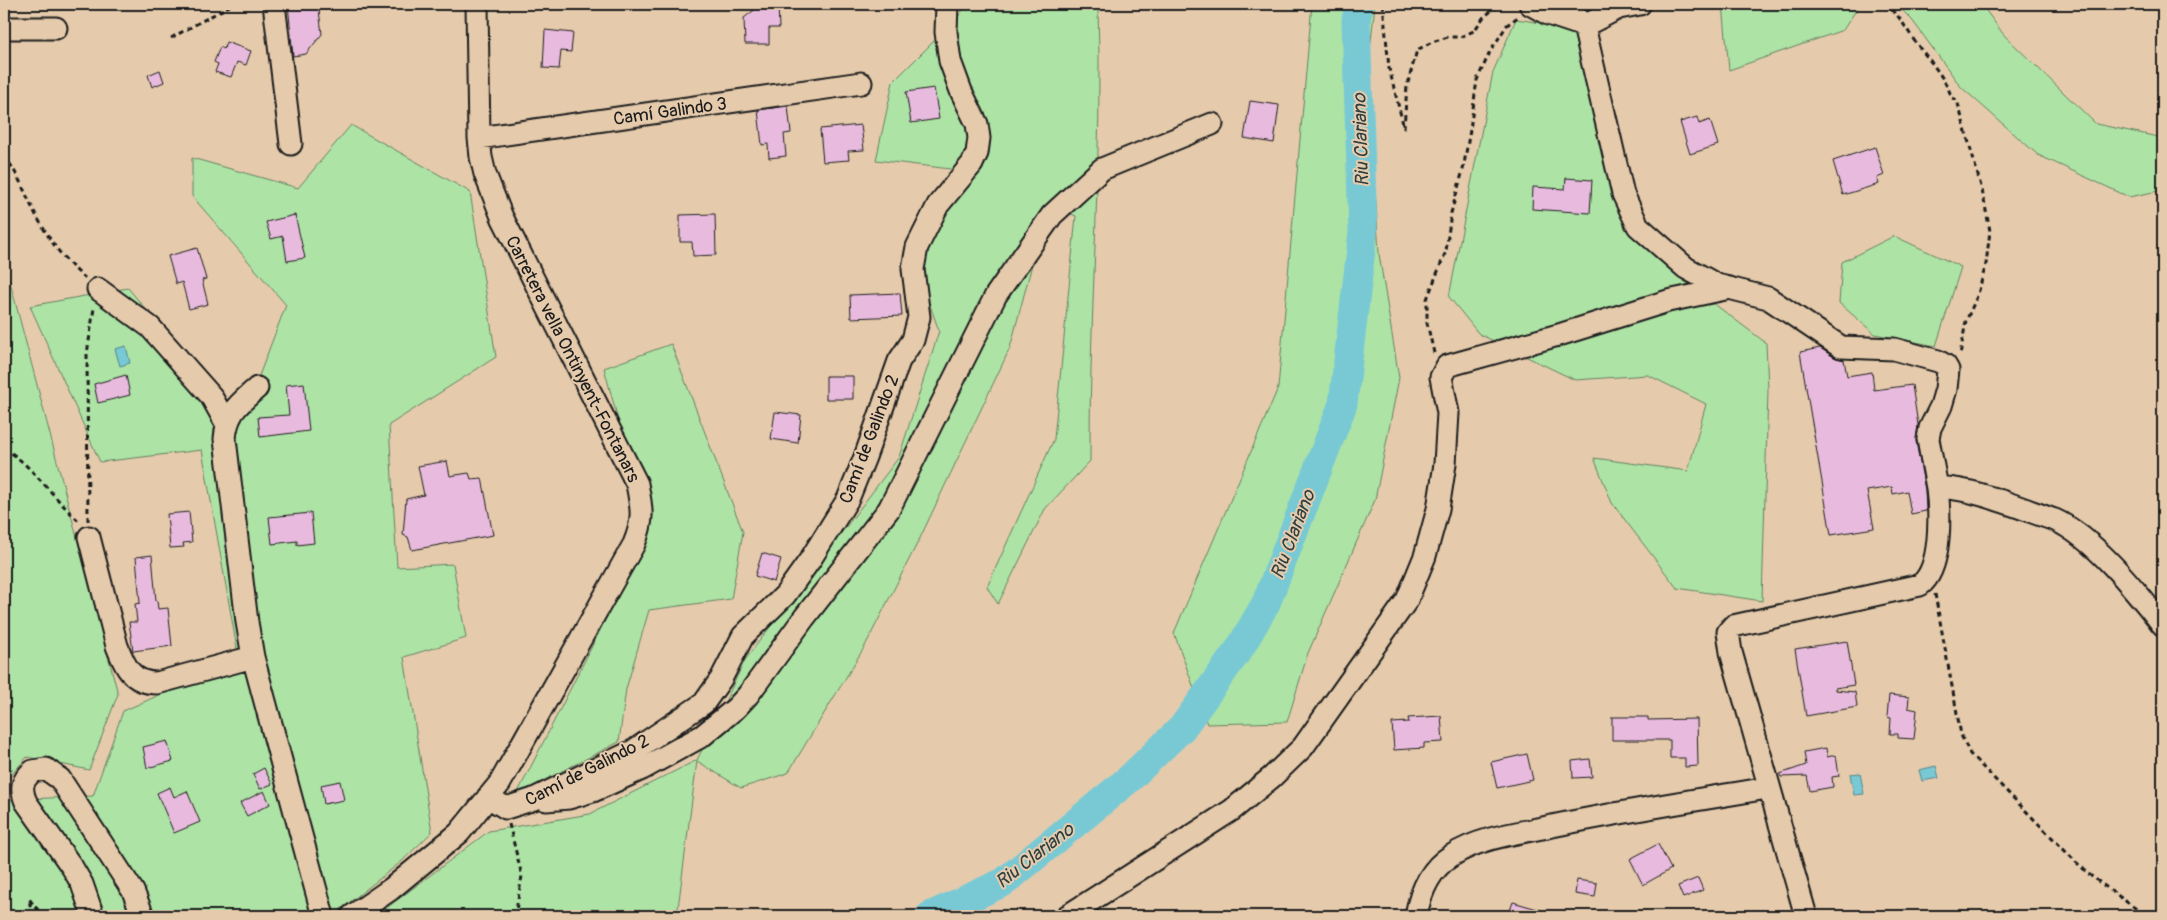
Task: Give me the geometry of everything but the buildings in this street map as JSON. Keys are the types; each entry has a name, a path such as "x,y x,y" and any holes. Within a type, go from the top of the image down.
{"street":[{"path":"274,4 290,144"},
{"name":"Carretera vella Ontinyent-Fontanars","path":"352,916 391,889 497,802 500,783 634,544 641,526 641,504 637,484 502,217 485,174 479,138 477,4"},
{"name":"Camí de Galindo 2","path":"497,802 534,799 633,751 704,703 728,668 744,636 785,595 810,560 848,499 866,457 900,361 913,340 918,317 913,268 916,247 938,205 972,164 977,153 979,138 977,124 961,91 950,61 946,32 947,4"},
{"path":"1560,4 1575,15 1584,26 1623,194 1638,226 1686,268 1718,285 1768,298 1841,347 1894,349 1938,361 1948,370 1941,406 1930,428 1928,439 1938,488 1939,514 1932,570 1926,580 1912,588 1738,624 1728,632 1731,652 1768,788 1806,916"},
{"path":"1531,5 1548,14 1584,26 1619,8 1640,4"},
{"path":"4,28 56,28"},
{"name":"Camí Galindo 3","path":"479,138 861,84"},
{"path":"534,799 552,801 569,798 592,791 622,778 702,736 736,708 748,695 804,618 889,509 996,295 1052,215 1102,169 1212,124"},
{"path":"1067,916 1232,810 1272,777 1303,747 1407,600 1425,556 1438,509 1448,413 1441,376 1447,366 1562,334 1668,301 1730,288"},
{"path":"98,289 150,327 211,396 226,423"},
{"path":"257,388 237,406 226,423 225,439 247,622 253,656 323,916"},
{"path":"1938,488 1947,487 1966,491 2067,525 2089,542 2163,625"},
{"path":"88,533 117,646 124,663 138,679 145,683 157,683 253,656"},
{"path":"92,916 82,884 26,802 22,793 22,784 33,771 46,768 60,779 133,891 143,916"},
{"path":"1416,916 1424,888 1436,870 1449,856 1479,843 1502,836 1608,814 1768,788"}],"path":[{"path":"171,38 233,4"},
{"path":"1383,4 1389,68 1404,128 1407,86 1417,50 1432,42 1448,37 1460,37 1474,31 1483,18 1499,4"},
{"path":"1884,4 1893,9 1903,22 1946,83 1952,98 1956,100 1987,212 1990,232 1986,264 1978,294 1966,321 1958,367 1948,370"},
{"path":"1444,370 1435,359 1427,323 1427,299 1446,251 1451,213 1463,170 1477,80 1490,52 1507,25 1531,5"},
{"path":"4,156 12,166 38,218 65,262 98,289 87,354 88,533"},
{"path":"4,448 27,468 88,533"},
{"path":"1926,580 1934,592 1961,735 1970,754 2081,867 2146,916"},
{"path":"497,802 522,876 515,916"},
{"path":"32,916 29,899 43,916"}],"green space":[{"path":"967,4 1098,4 1099,118 1090,461 1045,509 998,604 987,587 1054,439 1076,216 1048,204 1010,348 921,536 865,646 788,773 741,788 697,761 677,916 376,916 489,831 590,814 697,760 745,660 899,457 939,331 916,265 967,171 876,160 893,82 957,18"},
{"path":"1312,4 1375,4 1368,69 1379,254 1399,378 1375,500 1308,653 1287,722 1207,724 1174,633 1278,388"},
{"path":"1723,4 1860,4 1843,30 1729,70"},
{"path":"1896,4 1981,4 2004,35 2096,124 2163,138 2163,190 2129,197 2038,155 1961,87 1912,20"},
{"path":"1516,19 1574,28 1625,229 1672,272 1766,343 1768,390 1762,601 1677,588 1612,503 1594,458 1688,471 1706,404 1648,375 1575,380 1479,334 1449,297 1493,72"},
{"path":"351,125 470,192 496,357 389,425 397,567 453,564 466,638 404,657 432,832 401,862 332,916 4,916 4,800 93,796 123,711 239,660 202,450 100,462 30,306 128,288 241,423 286,305 192,196 192,158 298,188"},
{"path":"1894,236 1961,267 1936,346 1875,334 1839,303 1842,262"},
{"path":"4,259 118,694 89,770 27,757 4,783"},
{"path":"671,344 743,532 731,599 649,610 626,689 619,742 517,794 649,534 604,368"}],"water":[{"path":"126,346 130,363 120,366 115,349"},
{"path":"1936,766 1939,778 1922,781 1919,770"},
{"path":"1860,773 1864,794 1854,795 1850,774"}],"waterway":[{"name":"Riu Clariano","path":"930,916 1004,882 1129,779 1182,728 1240,648 1266,603 1343,404 1363,232 1356,20 1359,4"}]}
